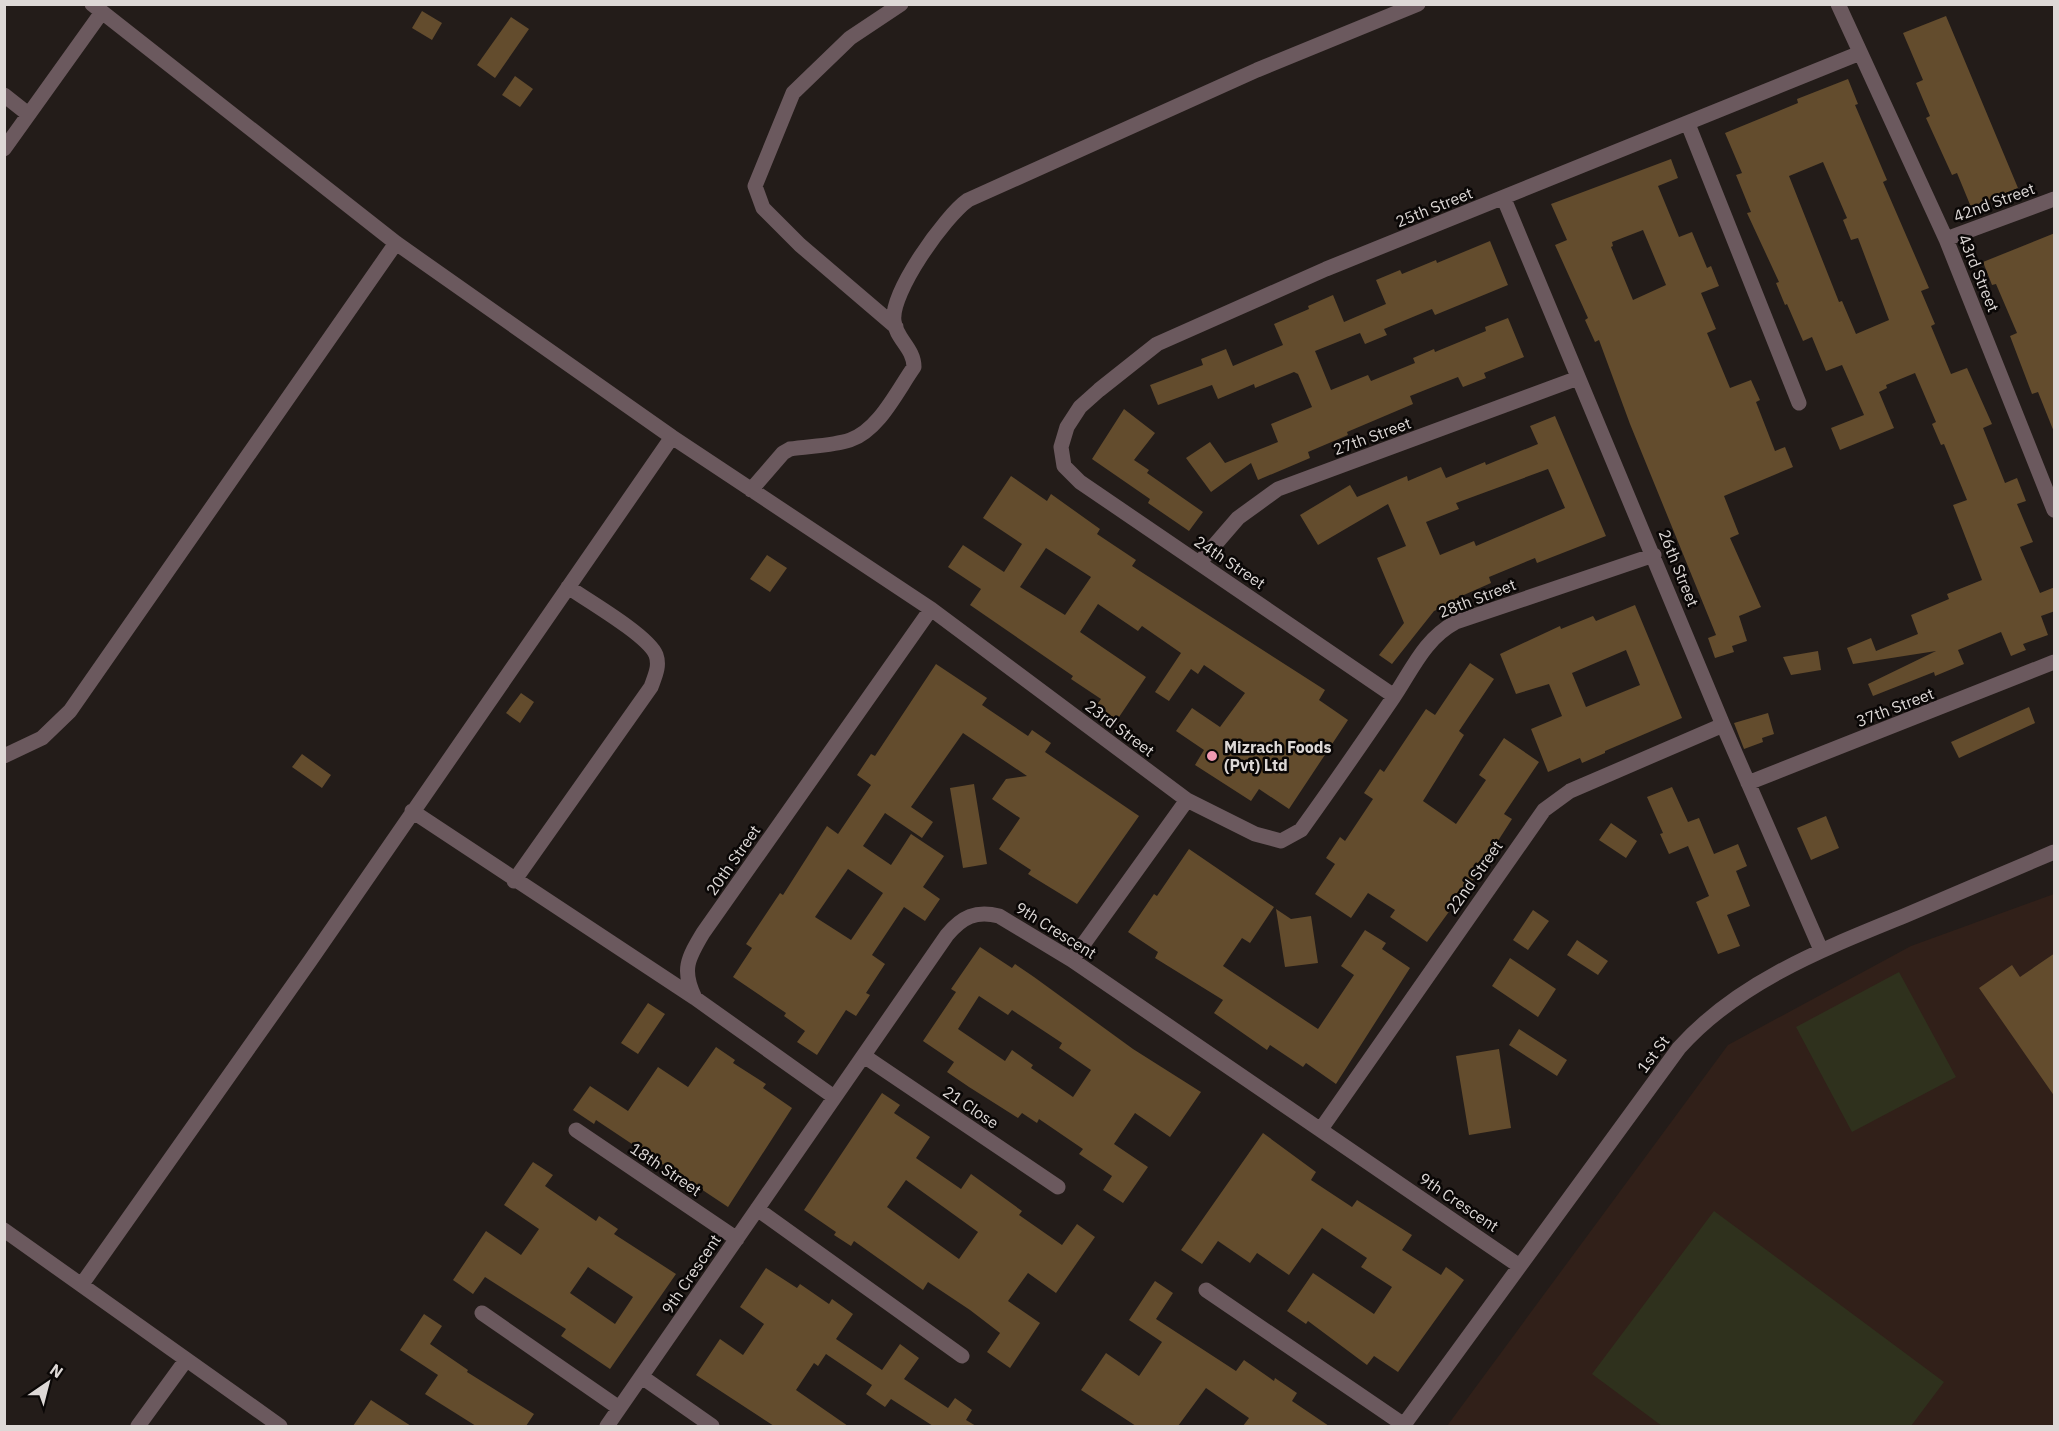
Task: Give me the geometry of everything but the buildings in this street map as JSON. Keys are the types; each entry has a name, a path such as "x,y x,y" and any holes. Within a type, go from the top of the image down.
{"street":[{"path":"751,490 783,453 790,449 848,440 867,429 914,367 911,351 896,327 800,245 763,208 755,186 794,93 850,38 901,4"},
{"path":"896,327 894,304 925,250 956,209 968,200 1257,70 1418,4"},
{"name":"43rd Street","path":"1838,4 1946,239 2055,510"},
{"path":"4,148 97,8"},
{"name":"23rd Street","path":"97,8 396,243 672,437 931,609 1187,800 1255,834 1281,841 1301,830"},
{"name":"25th Street","path":"1061,447 1067,427 1080,407 1139,356 1157,344 1326,269 1504,199 1860,53"},
{"path":"4,95 28,114"},
{"path":"1688,124 1799,403"},
{"name":"26th Street","path":"1504,199 1723,725 1821,950"},
{"name":"42nd Street","path":"1946,239 2055,199"},
{"path":"4,756 42,738 70,711 396,243"},
{"name":"27th Street","path":"1200,562 1238,518 1278,489 1578,378"},
{"path":"82,1284 310,961 672,437"},
{"name":"24th Street","path":"1061,447 1064,466 1080,482 1394,696"},
{"name":"28th Street","path":"1301,830 1394,696 1427,644 1441,630 1456,622 1654,555"},
{"path":"514,881 651,687 657,669 657,658 646,642 568,587"},
{"name":"20th Street","path":"694,998 687,982 687,966 694,948 931,609"},
{"name":"37th Street","path":"1748,783 2055,662"},
{"name":"22nd Street","path":"1321,1129 1544,810 1570,791 1723,725"},
{"path":"1072,960 1187,800"},
{"path":"412,811 514,881 694,998 834,1097"},
{"name":"1st St","path":"1403,1426 1518,1265 1679,1048 1720,1007 1821,950 2055,852"},
{"name":"9th Crescent","path":"607,1426 947,935 957,923 970,915 986,913 999,916 1072,960 1518,1265"},
{"name":"21 Close","path":"864,1056 1058,1187"},
{"name":"18th Street","path":"576,1130 736,1239"},
{"path":"757,1209 962,1356"},
{"path":"4,1230 280,1426"},
{"path":"1206,1290 1403,1426"},
{"path":"482,1313 620,1408"},
{"path":"138,1426 186,1360"},
{"path":"642,1377 712,1426"}],"shaded area":[{"path":"2054,894 2054,1426 1447,1426 1728,1045 1911,946"}],"green space":[{"path":"1899,972 1956,1077 1852,1132 1796,1027"},
{"path":"1714,1211 1944,1382 1911,1426 1662,1426 1592,1374"}],"place":[{"name":"Mizrach Foods (Pvt) Ltd","path":"1212,756"}]}
